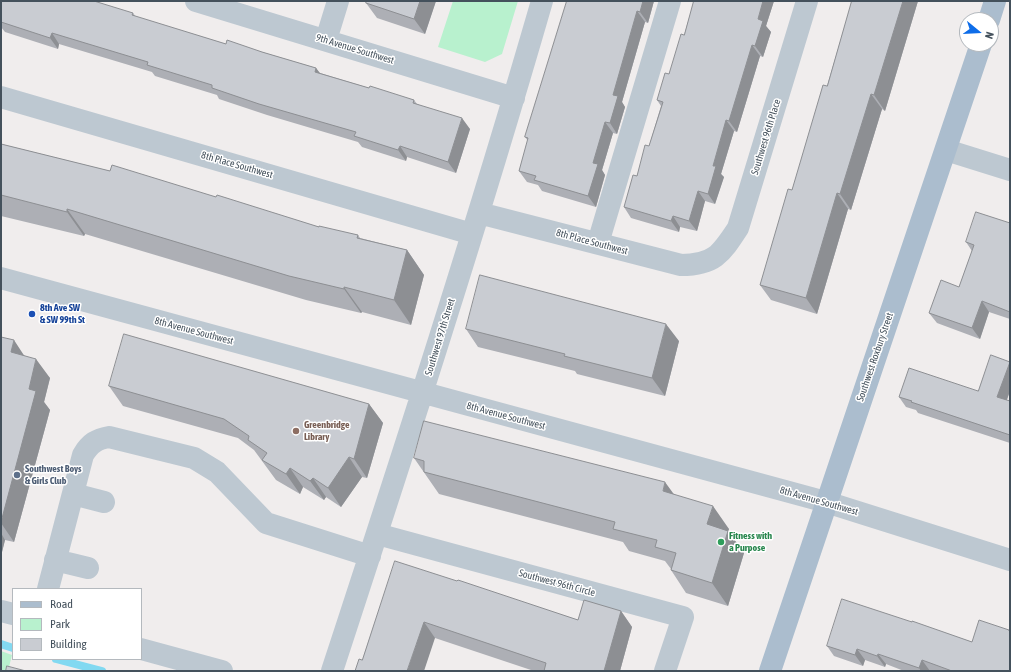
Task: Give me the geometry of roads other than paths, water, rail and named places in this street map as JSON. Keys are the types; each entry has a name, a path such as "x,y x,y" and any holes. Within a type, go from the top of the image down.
{"main road":[{"path":"992,12 995,1"},
{"name":"Southwest Roxbury Street","path":"770,671 978,52"}],"street":[{"name":"9th Avenue Southwest","path":"196,1 514,98"},
{"path":"326,40 338,1"},
{"name":"Southwest 97th Street","path":"332,671 479,213 542,1"},
{"path":"598,243 670,1"},
{"name":"Southwest 96th Place","path":"706,262 723,250 738,228 807,1"},
{"name":"8th Place Southwest","path":"1,96 472,234"},
{"path":"946,150 1010,170"},
{"name":"8th Place Southwest","path":"479,213 681,265 696,265 706,262"},
{"name":"8th Avenue Southwest","path":"1,278 422,394 826,502 1010,560"},
{"path":"48,588 83,455 93,442 101,438 109,437 194,458 217,472 266,523 370,556"},
{"path":"73,494 104,502"},
{"name":"Southwest 96th Circle","path":"377,534 683,617 665,671"},
{"path":"56,560 88,568"},
{"path":"1,611 12,614"},
{"path":"142,649 222,671"}],"waterway":[{"path":"1,644 12,648"},
{"path":"60,660 102,671"}],"place":[{"name":"8th Ave SW & SW 99th St","path":"32,314"},
{"name":"Greenbridge Library","path":"296,431"},
{"name":"Southwest Boys & Girls Club","path":"17,475"},
{"name":"Fitness with a Purpose","path":"721,542"}]}
